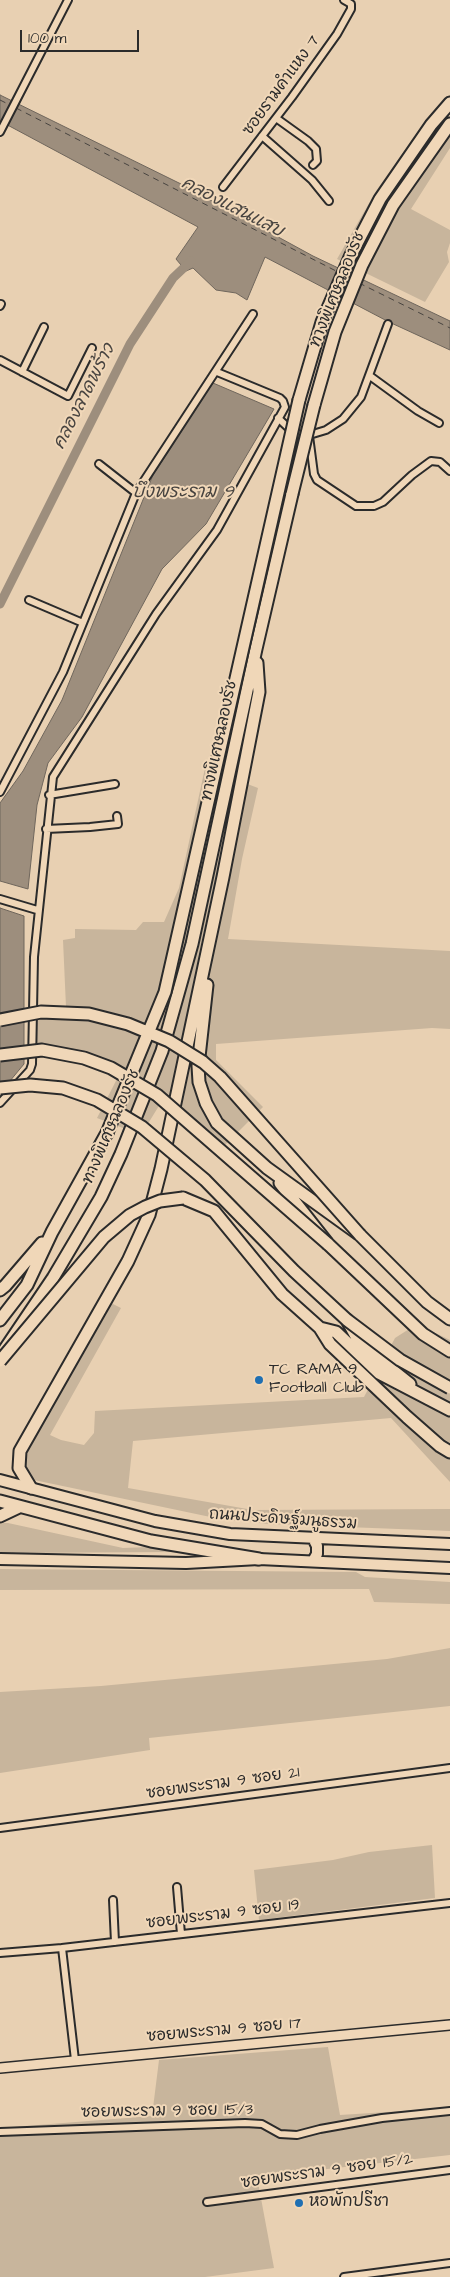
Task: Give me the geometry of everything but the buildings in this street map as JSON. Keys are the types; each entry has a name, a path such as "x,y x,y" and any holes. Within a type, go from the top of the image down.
{"highway":[{"name":"ทางพิเศษฉลองรัช","path":"0,1320 27,1285 52,1232 107,1133 165,992 298,400 322,322 351,255 380,199 431,125 450,103"},
{"name":"ทางพิเศษฉลองรัช","path":"0,1357 53,1278 100,1197 121,1154 162,1050 192,944 256,648 303,450 335,332 362,265 393,204 450,124"},
{"path":"31,1488 19,1468 20,1451 128,1261 149,1215 161,1169 212,934 259,692 256,648"},
{"path":"212,934 202,1030 198,1049 199,1082 206,1103 217,1123 267,1168 360,1234"},
{"path":"0,1020 41,1012 88,1014 128,1024 169,1041 203,1062 220,1077 360,1234 427,1302 450,1319"},
{"path":"0,1055 42,1050 84,1058 111,1068 156,1096 328,1244 423,1334 450,1351"},
{"path":"0,1088 30,1085 63,1088 97,1100 142,1127 205,1180 294,1271 347,1320 400,1360 450,1388"},
{"path":"267,1168 328,1244"},
{"path":"0,1362 104,1237 130,1215 144,1207 160,1201 183,1198 214,1211 282,1294 320,1328 330,1344 407,1417 440,1446 450,1452"},
{"path":"0,1290 52,1232"},
{"path":"347,1320 361,1345 435,1403"},
{"path":"320,1328 336,1332 379,1373 450,1410"},
{"path":"0,1502 151,1541 260,1559"},
{"path":"0,1516 19,1507"}],"main road":[{"name":"ถนนประดิษฐ์มนูธรรม","path":"0,1480 155,1521 230,1534 450,1544"},
{"path":"313,1538 317,1546 317,1554 313,1561"},
{"path":"0,1559 186,1563 260,1559 450,1568"}],"street":[{"path":"0,132 23,84 68,0"},
{"name":"ซอยรามคำแหง 7","path":"223,187 337,34 351,7 344,0"},
{"path":"276,118 316,149 317,160 313,165"},
{"path":"262,136 312,180 328,201"},
{"path":"0,792 44,710 83,623 136,493 217,372 253,314"},
{"path":"278,418 294,433 309,436 326,430 349,413 361,397 388,324"},
{"path":"22,372 44,327"},
{"path":"0,360 68,396 92,348"},
{"path":"0,1102 30,1070 32,1064 37,910 53,777 156,614 217,530 285,407 282,400 217,372"},
{"path":"370,376 439,424"},
{"path":"309,436 314,474 317,480 356,506 374,506 383,502 412,475 431,461 440,462 450,471"},
{"path":"99,464 136,493"},
{"path":"29,600 83,623"},
{"path":"50,795 115,784"},
{"path":"46,829 118,824 117,816"},
{"path":"0,898 37,910"},
{"name":"ซอยพระราม 9 ซอย 21","path":"0,1828 450,1768"},
{"path":"177,1888 181,1934"},
{"path":"113,1900 115,1942"},
{"name":"ซอยพระราม 9 ซอย 19","path":"0,1953 62,1948 450,1904"},
{"path":"62,1948 75,2060"},
{"name":"ซอยพระราม 9 ซอย 17","path":"0,2068 450,2025"},
{"name":"ซอยพระราม 9 ซอย 15/3","path":"0,2132 245,2122 262,2124 280,2134 297,2135 373,2120 450,2111"},
{"name":"ซอยพระราม 9 ซอย 15/2","path":"207,2202 450,2170"},
{"path":"344,2277 450,2263"}],"shaded area":[{"path":"423,124 450,138 450,148 411,209 450,230 450,243 447,252 449,262 425,302 337,259 376,191"},
{"path":"205,768 258,788 242,859 228,939 450,951 450,1029 432,1028 216,1044 216,1060 263,1107 224,1146 165,1096 141,1135 97,1118 121,1071 36,1047 36,1006 66,1007 63,940 75,938 75,929 136,930 143,922 164,922 179,888"},
{"path":"111,1303 121,1308 50,1435 61,1440 84,1445 94,1433 95,1411 364,1397 395,1338 417,1324 450,1340 450,1482 391,1418 133,1441 128,1488 253,1510 450,1509 450,1531 269,1524 220,1519 34,1480 27,1472 23,1462 25,1449"},
{"path":"0,1523 8,1523 123,1548 149,1547 179,1552 0,1553"},
{"path":"0,1569 356,1572 365,1577 450,1582 450,1604 374,1602 369,1589 0,1590"},
{"path":"450,1648 450,1706 149,1738 150,1750 0,1773 0,1692 101,1686 387,1659"},
{"path":"432,1845 435,1898 259,1920 254,1870 333,1860 369,1852"},
{"path":"328,2047 340,2115 450,2108 450,2155 257,2177 274,2268 205,2277 0,2277 0,2128 152,2116 159,2060"}],"water":[{"path":"0,95 181,184 313,256 450,321 450,350 389,322 265,257 247,300 236,293 216,290 193,268 186,271 176,259 198,227 0,121"},
{"name":"บึงพระราม 9","path":"213,383 274,409 206,524 162,569 82,717 48,763 37,805 28,889 0,881 0,803 23,771 62,700 153,475"},
{"path":"0,908 24,916 24,1064 0,1093"}],"waterway":[{"name":"คลองลาดพร้าว","path":"0,604 130,344 173,278 191,261"}],"ferry route":[{"path":"0,100 10,105"},
{"path":"16,108 338,272"},
{"path":"359,283 450,328"}],"place":[{"name":"TC RAMA 9 Football Club","path":"259,1380"},
{"name":"หอพักปรีชา","path":"299,2203"}],"water label":[{"name":"คลองแสนแสบ","path":"232,208"}]}
